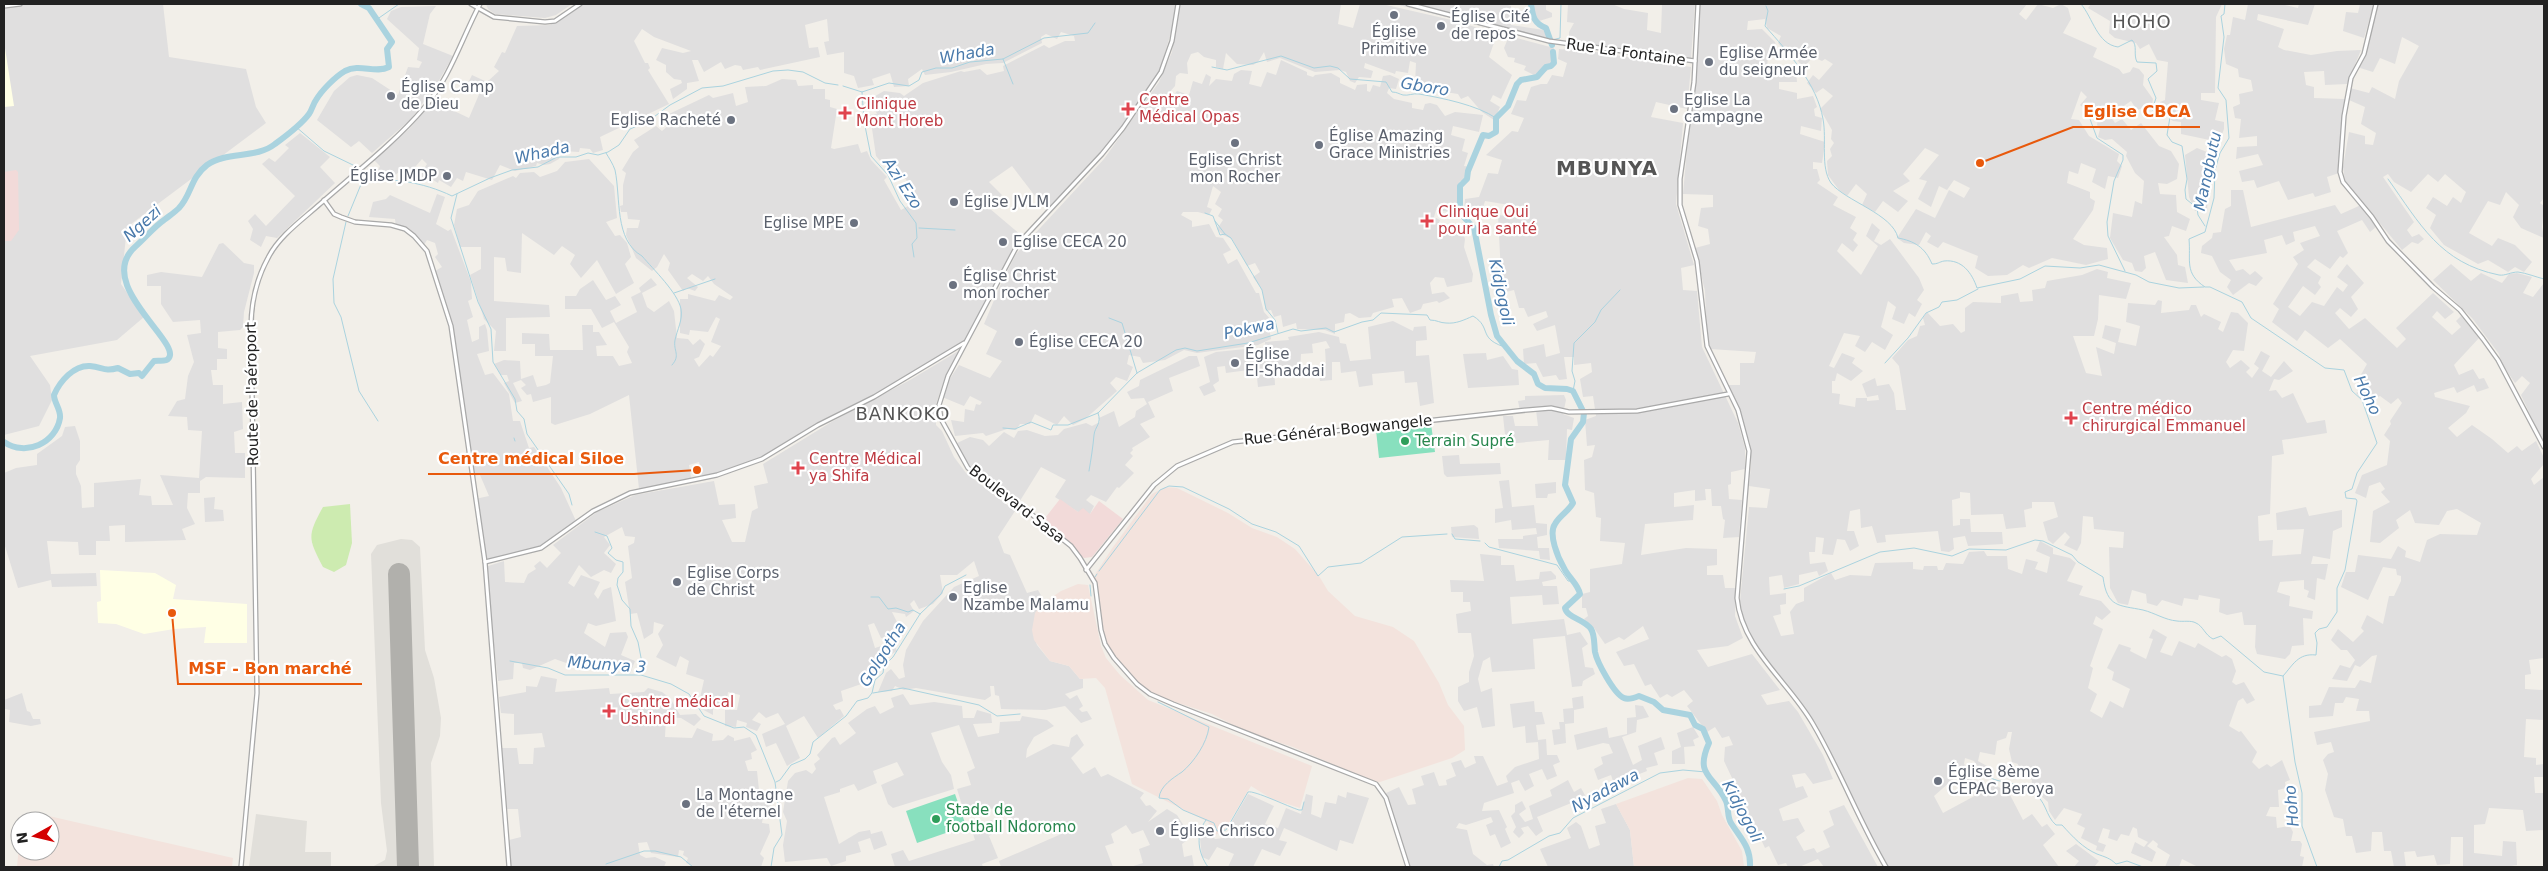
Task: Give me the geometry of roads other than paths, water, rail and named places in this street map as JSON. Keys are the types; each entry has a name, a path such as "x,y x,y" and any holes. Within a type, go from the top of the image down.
{"street":[{"path":"4,6 20,4"},
{"path":"471,4 494,17 545,22 555,20 580,4"},
{"name":"Route de l'aéroport","path":"241,867 257,692 251,309 256,288 271,252 287,233 404,128 428,103 445,77 480,4"},
{"name":"Boulevard Sasa","path":"1178,4 1169,49 1161,72 1145,97 1102,154 1018,244 988,304 964,343 941,395 939,405 941,419 968,468 1020,505 1071,546 1094,583 1105,644 1127,675 1150,694 1376,784 1386,798 1408,867"},
{"name":"Rue La Fontaine","path":"1408,4 1549,41 1695,61"},
{"path":"1698,4 1695,61 1680,179 1680,208 1697,261 1707,346 1728,394 1738,410 1749,451 1737,598 1743,627 1759,653 1794,695 1812,723 1864,829 1886,867"},
{"path":"2376,4 2364,54 2351,78 2346,100 2340,172 2343,182 2372,216 2388,240 2433,287 2460,310 2483,339 2498,360 2544,447"},
{"path":"324,200 334,214 341,217 355,222 386,224 405,229 414,236 426,251 451,326 485,562 509,867"},
{"path":"485,562 541,548 594,511 630,493 717,475 762,459 818,425 874,397 964,343"},
{"name":"Rue Général Bogwangele","path":"1086,570 1154,485 1177,466 1239,440 1551,408 1580,412 1636,411 1728,394"}],"waterway":[{"name":"Ngezi","path":"4,442 21,448 30,448 46,441 53,434 60,418 54,395 64,379 78,368 84,366 106,369 118,368 130,374 139,373 142,376 154,361 168,359 170,351 164,340 131,294 125,278 125,261 136,246 179,208 197,175 207,165 223,158 259,152 275,144 302,122 322,92 345,71 356,68 384,69 389,67 387,49 392,42 369,8 361,4"},
{"path":"376,20 399,4"},
{"name":"Kidjogoli","path":"1531,4 1534,19 1538,24 1546,28 1552,45"},
{"path":"1552,40 1560,38 1561,4"},
{"name":"Hoho","path":"2081,4 2096,30 2105,41 2118,47 2132,40 2135,45 2137,62 2156,63 2157,71 2148,79 2156,98 2152,110 2155,113 2167,113 2170,117 2167,135 2172,142 2182,146 2187,179 2186,199 2197,208 2198,215 2205,226"},
{"name":"Hoho","path":"2225,4 2224,14 2221,16 2224,37 2218,88 2226,100 2229,138 2220,153 2215,170 2214,198 2205,232 2189,239 2191,271 2198,282 2205,287 2210,287 2242,302 2251,318 2325,368 2344,370 2352,391 2362,400 2377,443 2357,473 2352,489 2345,492 2346,498 2356,499 2357,501 2345,570 2337,588 2337,612 2327,627 2319,629 2315,633 2317,643 2316,655 2300,658 2283,676 2295,762 2302,793 2302,826 2317,867"},
{"path":"1766,6 1768,11 1765,26 1801,70 1820,106 1824,127 1826,169 1831,183 1838,190 1887,222 1894,229 1898,238 1909,241 1922,249 1932,264 1944,261 1956,262 1969,272 1977,288 2020,279 2045,266 2080,268 2099,265 2136,275 2149,282 2179,288 2204,287"},
{"name":"Whada","path":"843,86 862,92 889,83 909,86 919,80 922,72 936,68 952,68 970,62 1003,59 1044,38 1088,33 1095,23"},
{"name":"Kidjogoli","path":"1553,52 1554,63 1551,66 1546,67 1537,77 1521,80 1517,84 1508,106 1496,118 1496,132 1489,136 1483,135 1468,171 1467,179 1460,186 1460,213 1474,228 1497,336 1517,361 1534,374 1538,384 1545,388 1573,391 1584,413 1583,422 1571,439 1565,485 1573,503 1553,528 1553,540 1559,558 1580,594 1565,608 1566,611 1591,629 1599,663 1606,677 1620,695 1627,699 1639,696 1654,702 1663,710 1690,715 1695,725 1703,729 1709,743 1704,762 1707,775 1726,801 1730,821 1749,854 1750,867"},
{"name":"Gboro","path":"1212,67 1227,70 1281,56 1314,68 1330,66 1338,68 1350,79 1386,82 1392,92 1403,95 1419,94 1459,103 1479,109 1496,118"},
{"path":"1003,59 1013,84"},
{"name":"Whada","path":"360,175 357,179 358,181 394,180 430,187 452,196 490,178 512,170 538,167 557,157 576,157 588,153 598,155 608,152 619,145 630,129 647,122 670,105 702,88 723,86 773,71 788,70 803,72 825,83 838,85"},
{"name":"Azi Ezo","path":"862,92 864,121 871,156 888,175 900,201 916,223 917,238 912,244 914,257"},
{"path":"2090,119 2097,138 2123,155 2123,160 2114,181 2107,222 2108,236 2125,271"},
{"name":"Whada","path":"295,126 324,151 355,166"},
{"path":"606,153 615,170 620,218 627,240 670,289 681,309 681,321 675,340 676,358 672,365"},
{"path":"2388,179 2433,239 2461,261 2499,275 2518,272 2544,279"},
{"path":"348,216 362,182"},
{"path":"457,194 451,218 478,302 491,329 493,362 515,399 517,411 524,419 527,434 569,494 572,505"},
{"path":"1205,213 1213,216 1220,235 1225,234 1231,238 1262,290 1266,309 1275,320 1278,333"},
{"path":"1215,221 1225,234"},
{"path":"346,222 333,279 334,303 341,317 359,391 378,421"},
{"path":"919,228 955,230"},
{"path":"674,293 715,279"},
{"path":"1885,363 1908,338 1926,313 1939,307 1942,302 1957,300 1978,289"},
{"path":"1573,391 1575,381 1572,371 1574,343 1595,322 1601,310 1620,290"},
{"name":"Pokwa","path":"1003,428 1015,429 1031,422 1051,430 1053,425 1068,425 1098,413 1137,373 1176,350 1185,348 1197,351 1248,343 1293,329 1301,331 1326,328 1334,332 1373,320 1381,313 1427,315 1430,320 1444,323 1460,321 1473,316 1479,320 1492,341 1508,348"},
{"path":"1109,318 1122,323 1137,373"},
{"path":"1089,471 1094,435 1099,422 1098,413"},
{"path":"1099,571 1160,490 1169,486 1183,487 1229,509 1252,524 1276,532 1299,546 1318,576 1328,567 1361,563 1402,537 1447,534"},
{"path":"595,532 607,536 612,548 608,553 616,560 623,562 623,572 618,578 617,585 622,600 630,609 631,626 638,642 643,668 641,674"},
{"path":"1452,534 1455,539 1480,541"},
{"path":"1784,589 1799,586 1880,552 1914,548 1952,556 1969,549 2006,550 2035,540 2043,541 2072,555 2078,562 2103,577 2111,600 2121,606 2147,611 2173,620 2194,622 2213,639 2221,636 2264,672 2283,676"},
{"path":"1485,543 1489,547 1557,565 1568,581 1572,581"},
{"name":"Golgotha","path":"776,782 780,780 791,765 805,759 810,754 813,742 846,716 857,701 868,698 872,693 875,680 883,673 884,666 893,657 920,614 941,594 945,586 966,575"},
{"path":"1090,585 1091,596"},
{"path":"871,597 879,597 888,609 896,608 908,612 913,610 920,614"},
{"name":"Mbunya 3","path":"510,661 548,668 565,675 641,675 671,684 689,694 704,716 734,728 744,727 756,735 775,782 782,835 774,848 771,867"},
{"path":"873,693 903,688 979,705 997,716 1020,714"},
{"path":"1158,702 1209,727 1203,746 1195,758 1187,768 1164,786 1159,798 1168,799 1183,810 1214,823 1217,831 1226,830 1248,792 1264,796 1299,810 1302,810 1304,802"},
{"path":"1973,766 1987,777 2024,787 2031,791 2043,803 2052,821 2056,825 2062,825 2078,842 2092,852 2116,864 2127,861 2143,867"},
{"name":"Nyadawa","path":"1499,867 1502,861 1508,860 1549,836 1560,833 1573,818 1660,773 1683,770 1706,772"},
{"path":"1206,820 1200,832 1199,844 1202,856 1208,867"},
{"path":"606,864 644,851 655,851 681,857 693,867"}],"place":[{"name":"Église Primitive","path":"1394,15"},
{"name":"Église Cité de repos","path":"1441,26"},
{"name":"Eglise Armée du seigneur","path":"1709,62"},
{"name":"Église Camp de Dieu","path":"391,96"},
{"name":"Centre Médical Opas","path":"1128,109"},
{"name":"Eglise La campagne","path":"1674,109"},
{"name":"Clinique Mont Horeb","path":"845,113"},
{"name":"Eglise Racheté","path":"731,120"},
{"name":"Eglise Christ mon Rocher","path":"1235,143"},
{"name":"Église Amazing Grace Ministries","path":"1319,145"},
{"name":"Eglise CBCA","path":"1980,163"},
{"name":"Église JMDP","path":"447,176"},
{"name":"Église JVLM","path":"954,202"},
{"name":"Clinique Oui pour la santé","path":"1427,221"},
{"name":"Eglise MPE","path":"854,223"},
{"name":"Eglise CECA 20","path":"1003,242"},
{"name":"Église Christ mon rocher","path":"953,285"},
{"name":"Église CECA 20","path":"1019,342"},
{"name":"Église El-Shaddai","path":"1235,363"},
{"name":"Centre médico chirurgical Emmanuel","path":"2071,418"},
{"name":"Terrain Supré","path":"1405,441"},
{"name":"Centre Médical ya Shifa","path":"798,468"},
{"name":"Centre médical Siloe","path":"697,470"},
{"name":"Eglise Corps de Christ","path":"677,582"},
{"name":"Eglise Nzambe Malamu","path":"953,597"},
{"name":"MSF - Bon marché","path":"172,613"},
{"name":"Centre médical Ushindi","path":"609,711"},
{"name":"Église 8ème CEPAC Beroya","path":"1938,781"},
{"name":"La Montagne de l'éternel","path":"686,804"},
{"name":"Stade de football Ndoromo","path":"936,819"},
{"name":"Église Chrisco","path":"1160,831"}],"district":[{"name":"HOHO","path":"2142,22"},
{"name":"MBUNYA","path":"1607,168"},
{"name":"BANKOKO","path":"903,414"}],"water label":[{"name":"Mangbutu","path":"2207,171"}]}
